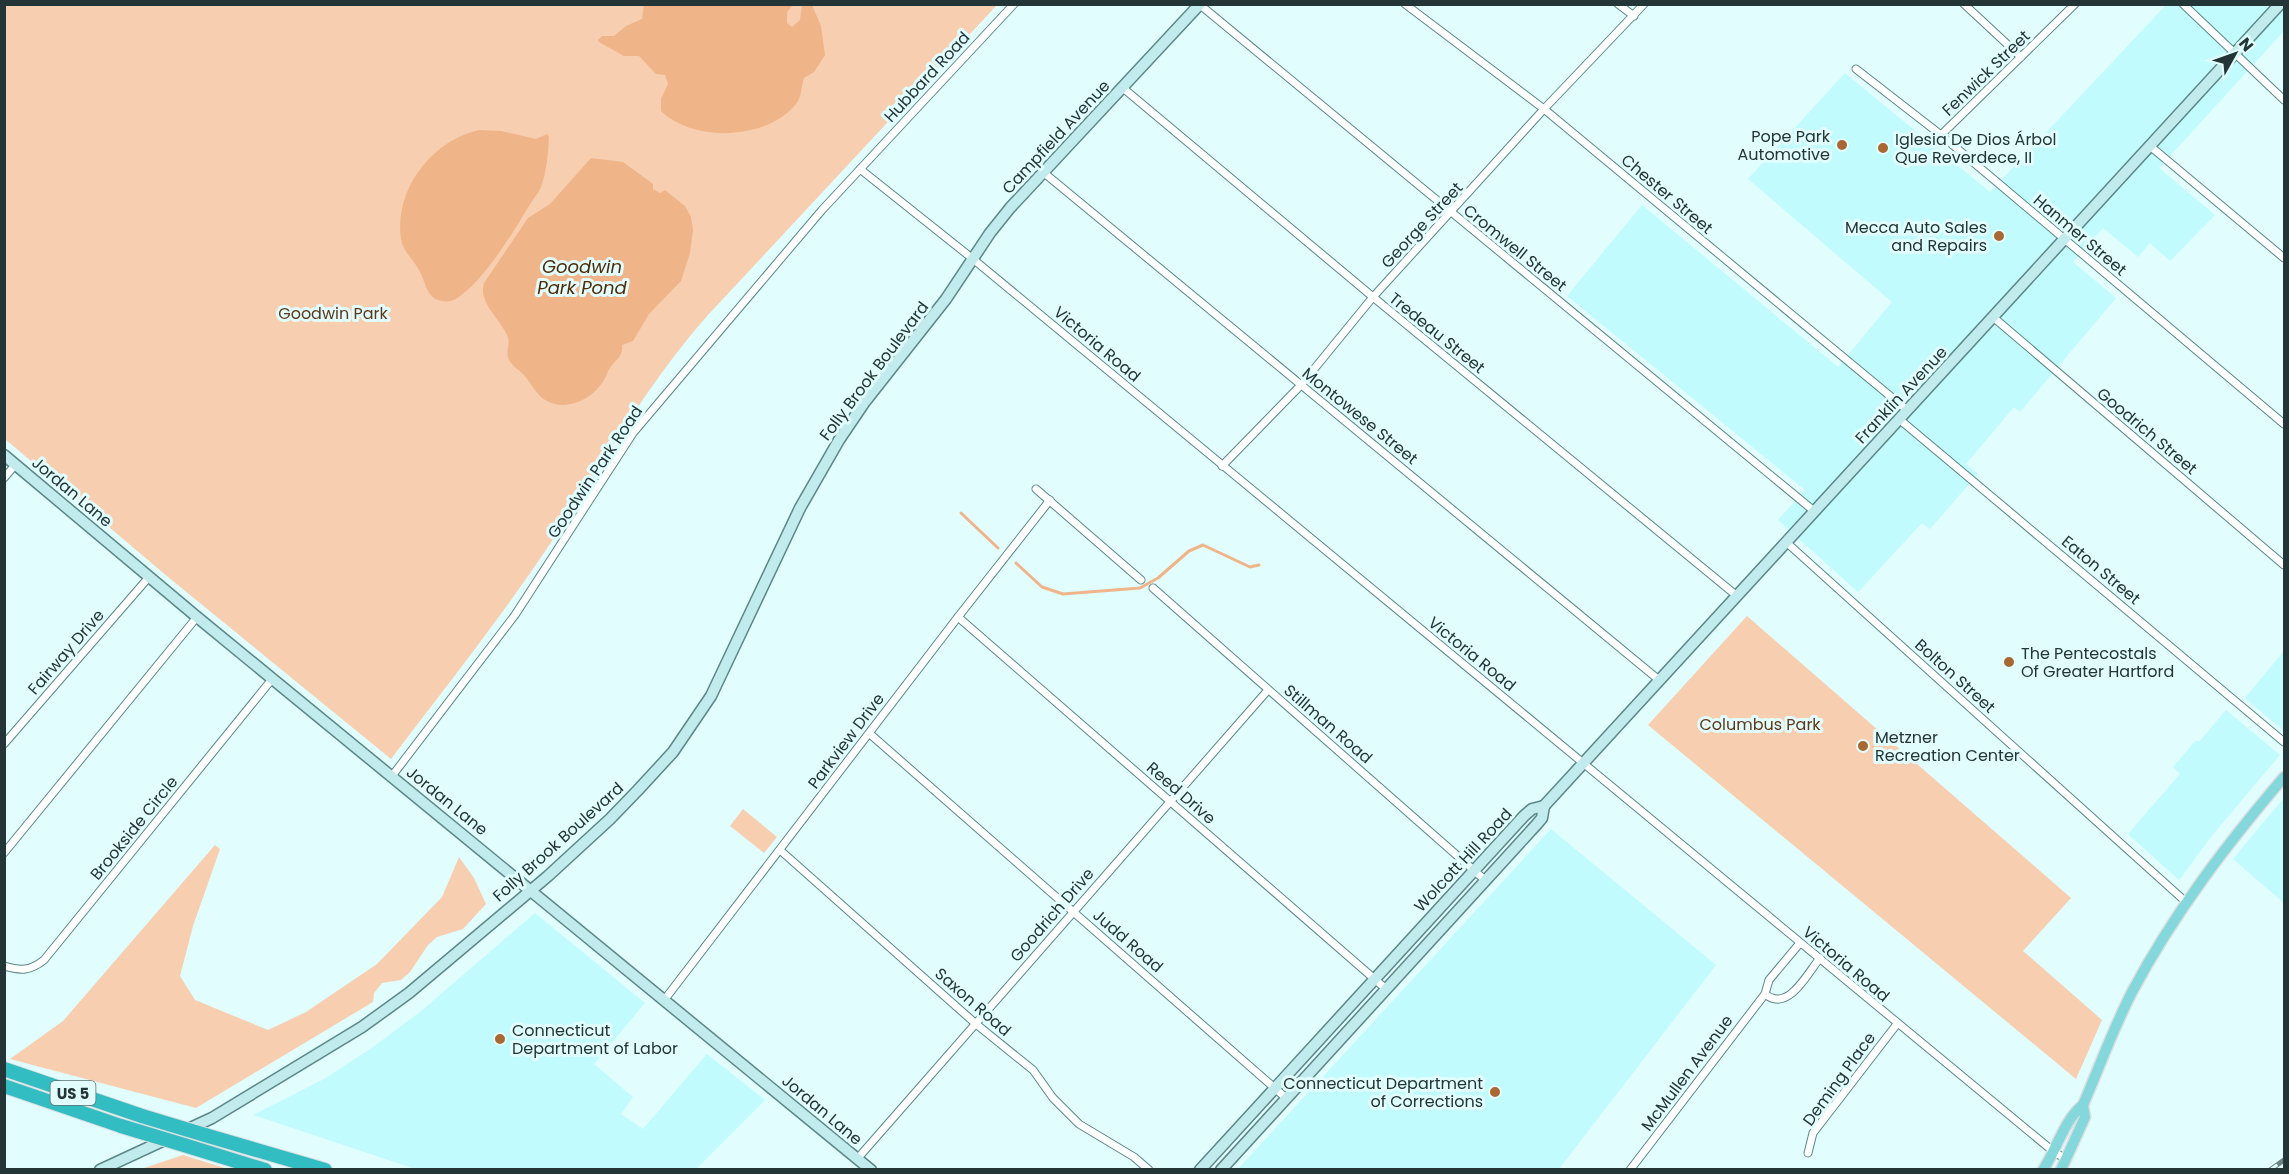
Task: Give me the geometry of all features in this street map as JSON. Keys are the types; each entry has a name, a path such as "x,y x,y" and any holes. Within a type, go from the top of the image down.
{"highway":[{"name":"US 5","path":"4,1069 142,1116 325,1170"},
{"name":"US 5","path":"4,1086 121,1126 265,1170"}],"main road":[{"name":"Franklin Avenue","path":"1544,806 2280,4"},
{"name":"Campfield Avenue","path":"946,299 990,233 1043,171 1200,5"},
{"name":"Folly Brook Boulevard","path":"100,1170 212,1118 340,1041 409,993 610,819 673,752 711,696 800,508 822,469 864,403 946,299"},
{"name":"Jordan Lane","path":"4,455 149,577 871,1170"},
{"path":"2043,1170 2073,1113 2083,1105 2107,1045 2152,957 2186,902 2226,846 2284,777"},
{"name":"Wolcott Hill Road","path":"1200,1170 1529,812 1544,806"},
{"name":"Wolcott Hill Road","path":"1221,1170 1540,821 1544,806"},
{"path":"2061,1170 2085,1117 2083,1105"}],"street":[{"name":"Hubbard Road","path":"860,169 1014,4"},
{"name":"Chester Street","path":"1405,4 1544,109 1903,415"},
{"path":"1618,4 1634,16"},
{"name":"George Street","path":"1222,466 1301,385 1373,297 1544,109 1644,4"},
{"path":"1964,4 2022,57"},
{"name":"Fenwick Street","path":"1941,135 2075,4"},
{"path":"2183,4 2284,100"},
{"name":"Cromwell Street","path":"1200,5 1814,511"},
{"name":"Hanmer Street","path":"1856,69 1941,135 2284,424"},
{"name":"Tredeau Street","path":"1123,88 1737,596"},
{"path":"2150,146 2284,258"},
{"name":"Victoria Road","path":"860,169 973,259 1897,1024 2054,1152 2066,1159"},
{"name":"Goodwin Park Road","path":"392,776 515,615 633,433 822,210 860,169"},
{"name":"Montowese Street","path":"1043,171 1659,680"},
{"name":"Goodrich Street","path":"1993,317 2284,565"},
{"name":"Eaton Street","path":"1903,415 2282,740"},
{"path":"4,478 16,464"},
{"path":"1036,489 1141,580"},
{"name":"Parkview Drive","path":"665,999 1050,500"},
{"name":"Bolton Street","path":"1786,542 2186,902"},
{"name":"Fairway Drive","path":"4,744 149,577"},
{"name":"Stillman Road","path":"1153,588 1486,881"},
{"path":"4,854 197,616"},
{"name":"Reed Drive","path":"958,617 1386,989"},
{"name":"Brookside Circle","path":"4,966 23,971 35,968 44,960 273,678"},
{"name":"Goodrich Drive","path":"858,1158 1268,690"},
{"name":"Judd Road","path":"870,734 1286,1098"},
{"name":"Saxon Road","path":"780,850 975,1024 1033,1070 1053,1098 1079,1124 1134,1157 1149,1170"},
{"name":"McMullen Avenue","path":"1630,1170 1765,994 1769,980 1800,943"},
{"path":"1765,994 1772,1000 1782,1000 1795,991 1820,958"},
{"name":"Deming Place","path":"1808,1153 1813,1133 1897,1024"}],"shaded area":[{"path":"2166,5 2284,5 2284,31 2159,168 2215,215 2170,261 2150,243 2138,257 2103,228 2073,262 2116,298 2020,412 2014,407 1966,464 1978,474 1930,529 1922,523 1858,592 1778,520 1805,490 1567,296 1642,205 1838,367 1892,302 1748,179 1845,73 1990,192"},
{"path":"2284,651 2284,731 2245,698"},
{"path":"2226,710 2280,755 2214,833 2179,880 2128,834 2180,774 2173,767 2196,740 2199,742"},
{"path":"2284,798 2284,903 2233,859"},
{"path":"1551,829 1716,965 1559,1169 1238,1169"},
{"name":"Connecticut Department of Labor","path":"535,913 645,1003 594,1064 633,1097 621,1114 643,1129 707,1054 765,1100 696,1169 415,1169 253,1115 324,1079 373,1047 420,1012"}],"green space":[{"name":"Goodwin Park","path":"4,5 997,5 685,342 643,399 529,574 391,759 168,577 5,439"},
{"name":"Columbus Park","path":"1747,616 2071,898 2023,951 2102,1020 2076,1079 1648,725"},
{"path":"743,809 777,837 764,853 730,826"},
{"path":"215,845 220,849 193,926 180,976 195,1000 268,1030 306,1012 377,964 442,897 459,857 474,878 486,904 463,929 437,937 428,945 410,972 401,980 382,983 374,993 373,1002 196,1108 10,1059 63,1021"},
{"path":"183,1155 228,1169 141,1169"}],"water":[{"path":"644,4 793,5 787,12 787,23 792,27 800,20 802,5 812,5 821,26 825,55 814,72 804,78 796,104 783,116 767,125 730,133 692,128 675,121 661,111 661,99 668,84 665,75 656,74 639,56 624,56 598,40 602,36 614,36 626,26 642,19"},
{"name":"Goodwin Park Pond","path":"479,130 501,131 536,139 547,134 549,137 545,175 541,187 506,243 477,281 456,299 440,301 428,291 419,270 402,244 400,221 403,203 419,170 431,156 462,136"},
{"name":"Goodwin Park Pond","path":"591,158 623,162 653,184 653,189 660,193 665,190 685,206 691,217 693,230 690,253 681,281 649,314 633,341 622,345 619,357 597,389 573,404 556,404 540,396 526,377 510,362 508,338 490,310 483,290 484,283 528,218 550,204"}],"waterway":[{"path":"961,513 998,548"},
{"path":"1016,563 1042,587 1063,594 1140,588 1158,578 1189,551 1203,545 1250,567 1259,565"}],"railway":[{"path":"2270,1170 2284,1160"}],"place":[{"name":"Pope Park Automotive","path":"1842,145"},
{"name":"Iglesia De Dios Árbol Que Reverdece, II","path":"1883,148"},
{"name":"Mecca Auto Sales and Repairs","path":"1999,236"},
{"name":"The Pentecostals Of Greater Hartford","path":"2009,662"},
{"name":"Metzner Recreation Center","path":"1863,746"},
{"name":"Connecticut Department of Labor","path":"500,1039"},
{"name":"Connecticut Department of Corrections","path":"1495,1092"}]}
